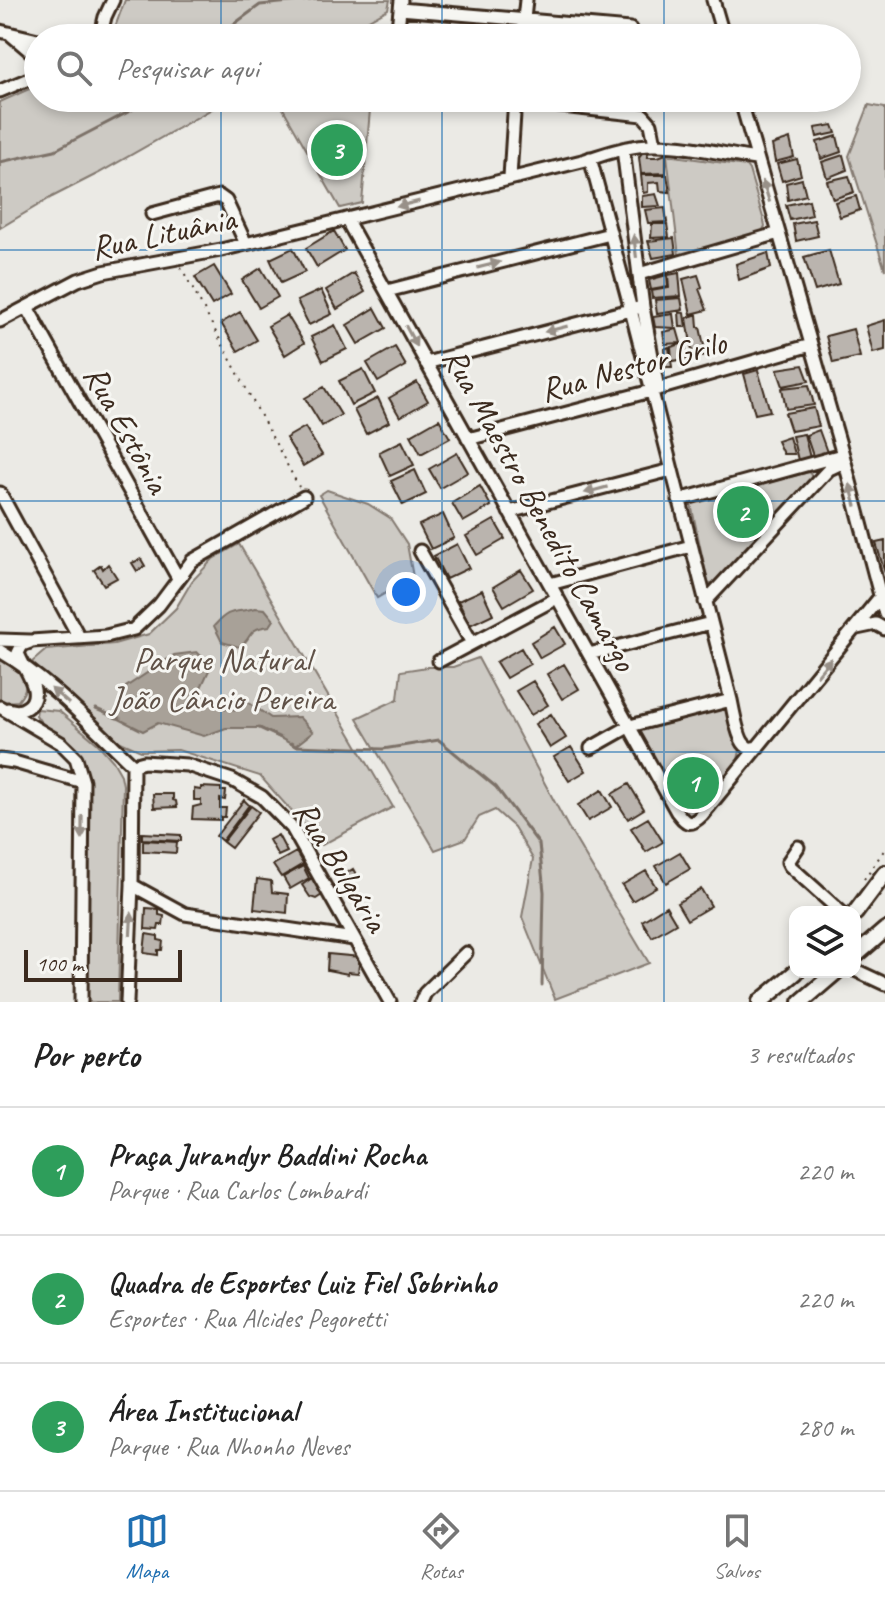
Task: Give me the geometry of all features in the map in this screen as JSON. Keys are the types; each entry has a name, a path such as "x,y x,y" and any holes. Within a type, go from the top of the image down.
{"main road":[{"path":"860,906 885,873"},
{"path":"861,951 885,930"},
{"path":"760,1002 789,978"},
{"path":"802,1002 829,978"}],"street":[{"path":"103,24 113,0"},
{"path":"524,24 526,0"},
{"path":"713,0 720,24"},
{"path":"400,5 564,24"},
{"path":"5,32 24,47"},
{"path":"0,91 24,81"},
{"path":"510,177 514,112"},
{"path":"617,112 643,115 651,124 655,144"},
{"path":"744,112 844,458 885,614"},
{"name":"Rua Lituânia","path":"0,321 86,277 103,272 246,244 623,149 655,144 756,159"},
{"path":"623,149 639,274 637,309"},
{"path":"590,158 610,234 637,309 655,406 671,470 742,741 749,748 758,747 880,597"},
{"path":"152,214 219,196 226,201 246,244"},
{"name":"Rua Maestro Benedito Camargo","path":"346,219 684,821 696,821 758,747"},
{"path":"639,274 779,233"},
{"path":"387,291 610,234"},
{"name":"Rua Estônia","path":"27,307 178,578"},
{"path":"426,363 637,309"},
{"name":"Rua Nestor Grilo","path":"468,439 811,345"},
{"path":"679,500 844,458"},
{"path":"705,602 829,469 844,458"},
{"path":"509,512 671,470"},
{"path":"0,493 79,637"},
{"path":"0,640 106,636 134,629 159,605 192,561 304,497"},
{"path":"550,584 691,546"},
{"path":"420,551 472,643"},
{"path":"439,661 557,598"},
{"path":"589,654 711,623"},
{"path":"857,628 876,624 885,629"},
{"path":"2,708 24,710 33,702 35,688 18,653 22,645 31,641"},
{"path":"0,651 63,697 133,765 127,1002"},
{"path":"591,748 630,726 731,700"},
{"path":"2,708 61,743 76,758 83,782 81,1002"},
{"path":"0,760 83,782"},
{"name":"Rua Bulgária","path":"133,765 144,762 187,765 232,780 262,797 292,828 390,1002"},
{"path":"798,847 788,862 790,866 834,906"},
{"path":"132,885 185,914 354,939"},
{"path":"421,1002 425,993 466,953"},
{"path":"861,973 885,984"}],"path":[{"path":"177,259 304,497"}],"green space":[{"path":"125,0 390,0 388,9 362,24 116,24"},
{"path":"24,91 24,112 206,112 0,228 0,102"},
{"path":"869,105 885,108 885,270 849,156"},
{"path":"285,112 370,112 362,203 340,208"},
{"path":"667,155 746,166 764,221 762,232 679,256"},
{"path":"809,472 812,477 714,583 709,583 691,504"},
{"path":"327,490 368,504 390,518 407,544 413,577 377,598 319,495"},
{"name":"Parque Natural João Câncio Pereira","path":"239,544 393,807 322,845 260,776 178,750 141,751 116,740 47,680 32,662 46,650 114,644 149,634 176,608 192,581 213,559"},
{"path":"0,657 23,675 25,687 18,701 0,700"},
{"path":"478,658 568,827 649,963 555,999 522,917 533,859 514,827 495,810 479,817 465,839 435,850 357,718 398,699 401,671 453,667"},
{"path":"37,709 59,711 98,744 121,775 118,1002 87,1002 90,780 76,747 43,724 36,715"},
{"path":"723,709 729,712 740,750 738,760 697,810 690,815 684,814 640,731"}],"shaded area":[{"path":"265,609 274,620 270,626 253,631 239,647 222,642 214,626 233,612"},
{"path":"197,652 211,666 198,694 216,707 237,710 245,700 271,718 299,717 313,732 295,746 261,728 226,728 204,736 158,723 143,731 117,718 126,687 174,655"}],"building":[{"path":"833,125 836,133 817,137 815,128"},
{"path":"837,136 841,152 821,159 817,142"},
{"path":"790,139 794,157 775,162 772,145"},
{"path":"642,153 648,153 647,157 666,154 666,173 641,174 639,157"},
{"path":"843,155 847,170 827,178 822,162"},
{"path":"797,159 801,175 782,181 777,164"},
{"path":"641,175 667,175 670,192 660,191 659,182 648,183 648,192 643,193"},
{"path":"849,176 854,192 833,199 827,181"},
{"path":"802,179 806,195 788,200 786,183"},
{"path":"656,194 660,206 642,207 642,196"},
{"path":"856,196 860,210 840,217 835,202"},
{"path":"809,200 812,215 790,220 786,205"},
{"path":"665,208 667,222 648,223 645,210"},
{"path":"814,220 818,236 796,241 793,224"},
{"path":"652,224 667,224 669,237 651,238"},
{"path":"334,231 345,250 317,267 306,248"},
{"path":"674,238 676,254 653,258 648,241"},
{"path":"293,248 305,272 281,283 270,259"},
{"path":"829,250 839,284 815,291 804,257"},
{"path":"768,253 771,268 739,280 736,264"},
{"path":"214,266 231,294 212,305 195,277"},
{"path":"261,268 278,297 259,308 242,280"},
{"path":"354,273 365,292 337,309 326,290"},
{"path":"679,273 681,296 652,298 651,291 669,288 668,275"},
{"path":"667,275 668,287 651,290 649,280"},
{"path":"698,275 702,287 699,289 707,310 691,314 683,279"},
{"path":"321,290 332,314 309,325 297,301"},
{"path":"681,298 683,310 657,314 655,300"},
{"path":"375,308 386,328 358,344 347,325"},
{"path":"240,312 257,340 238,351 221,323"},
{"path":"679,312 684,313 686,327 680,327"},
{"path":"673,314 675,328 655,327 653,317"},
{"path":"697,314 706,355 693,358 687,318"},
{"path":"287,315 304,343 285,355 268,326"},
{"path":"885,320 885,350 873,353 866,326"},
{"path":"335,325 347,349 323,361 311,337"},
{"path":"677,329 681,343 665,344 663,332"},
{"path":"853,329 860,357 833,363 826,336"},
{"path":"685,343 687,359 672,361 671,347"},
{"path":"395,347 406,366 378,382 367,363"},
{"path":"669,347 672,367 665,367 664,349"},
{"path":"803,365 809,381 783,386 777,369"},
{"path":"363,369 375,393 351,405 339,381"},
{"path":"758,370 770,411 755,414 744,374"},
{"path":"417,382 428,401 400,417 389,398"},
{"path":"809,385 814,405 786,409 782,388"},
{"path":"324,387 341,415 322,426 305,398"},
{"path":"378,398 389,422 366,434 354,410"},
{"path":"814,408 819,426 791,431 785,413"},
{"path":"439,419 450,438 421,454 411,435"},
{"path":"305,427 322,455 303,466 286,438"},
{"path":"819,430 828,455 814,459 806,435"},
{"path":"804,434 810,458 798,460 792,436"},
{"path":"789,437 794,454 783,454 777,441"},
{"path":"402,441 414,465 390,476 379,452"},
{"path":"457,453 468,472 440,488 429,469"},
{"path":"415,470 426,494 403,505 391,481"},
{"path":"480,486 491,506 463,522 452,503"},
{"path":"443,514 454,538 431,549 419,525"},
{"path":"494,520 505,539 477,555 466,536"},
{"path":"885,541 885,573 876,543"},
{"path":"457,544 469,568 446,579 434,556"},
{"path":"141,559 145,566 137,571 132,563"},
{"path":"108,564 117,578 104,585 94,570 101,565 103,569"},
{"path":"521,570 533,589 504,606 493,587"},
{"path":"482,590 493,614 470,625 458,601"},
{"path":"555,627 565,644 540,658 531,642"},
{"path":"521,648 530,664 506,678 496,662"},
{"path":"564,664 579,689 562,699 547,674"},
{"path":"533,681 548,705 531,715 516,691"},
{"path":"551,714 566,738 550,748 535,724"},
{"path":"571,747 586,771 569,781 554,757"},
{"path":"629,784 644,809 628,819 612,794"},
{"path":"201,787 226,791 225,800 220,799 220,808 226,808 225,817 221,820 192,819 193,807 201,805 201,800 194,800 194,789 201,790"},
{"path":"602,790 612,807 588,821 578,805"},
{"path":"153,794 173,794 177,807 154,808"},
{"path":"244,800 249,805 222,841 216,836"},
{"path":"251,806 259,812 231,848 223,842"},
{"path":"648,818 663,842 646,852 631,828"},
{"path":"142,833 181,835 181,841 142,839"},
{"path":"278,835 287,852 278,856 269,840"},
{"path":"143,840 177,842 176,853 143,851"},
{"path":"296,852 303,864 281,877 273,865"},
{"path":"680,852 690,869 666,883 656,866"},
{"path":"303,866 309,878 290,889 283,877"},
{"path":"353,869 357,876 347,883 342,876"},
{"path":"646,871 656,887 632,901 622,885"},
{"path":"312,878 322,895 316,899 310,897 302,885"},
{"path":"257,879 271,881 272,892 288,894 287,913 254,909"},
{"path":"701,889 711,906 687,920 677,903"},
{"path":"666,906 676,923 652,937 642,921"},
{"path":"146,908 159,909 159,915 164,916 163,925 159,925 158,930 145,929"},
{"path":"146,934 158,936 158,940 163,941 158,955 144,953"},
{"path":"328,954 360,957 358,973 327,970"}],"waterway":[{"path":"234,24 260,5 311,0"},
{"path":"0,162 55,150 128,112"},
{"path":"96,709 120,718"},
{"path":"259,728 281,738"},
{"path":"291,743 295,746 383,749 439,740 496,787 539,844 544,892 542,985"}],"place":[{"name":"Área Institucional","path":"337,150"},
{"name":"Quadra de Esportes Luiz Fiel Sobrinho","path":"743,512"},
{"name":"Praça Jurandyr Baddini Rocha","path":"693,783"}]}
